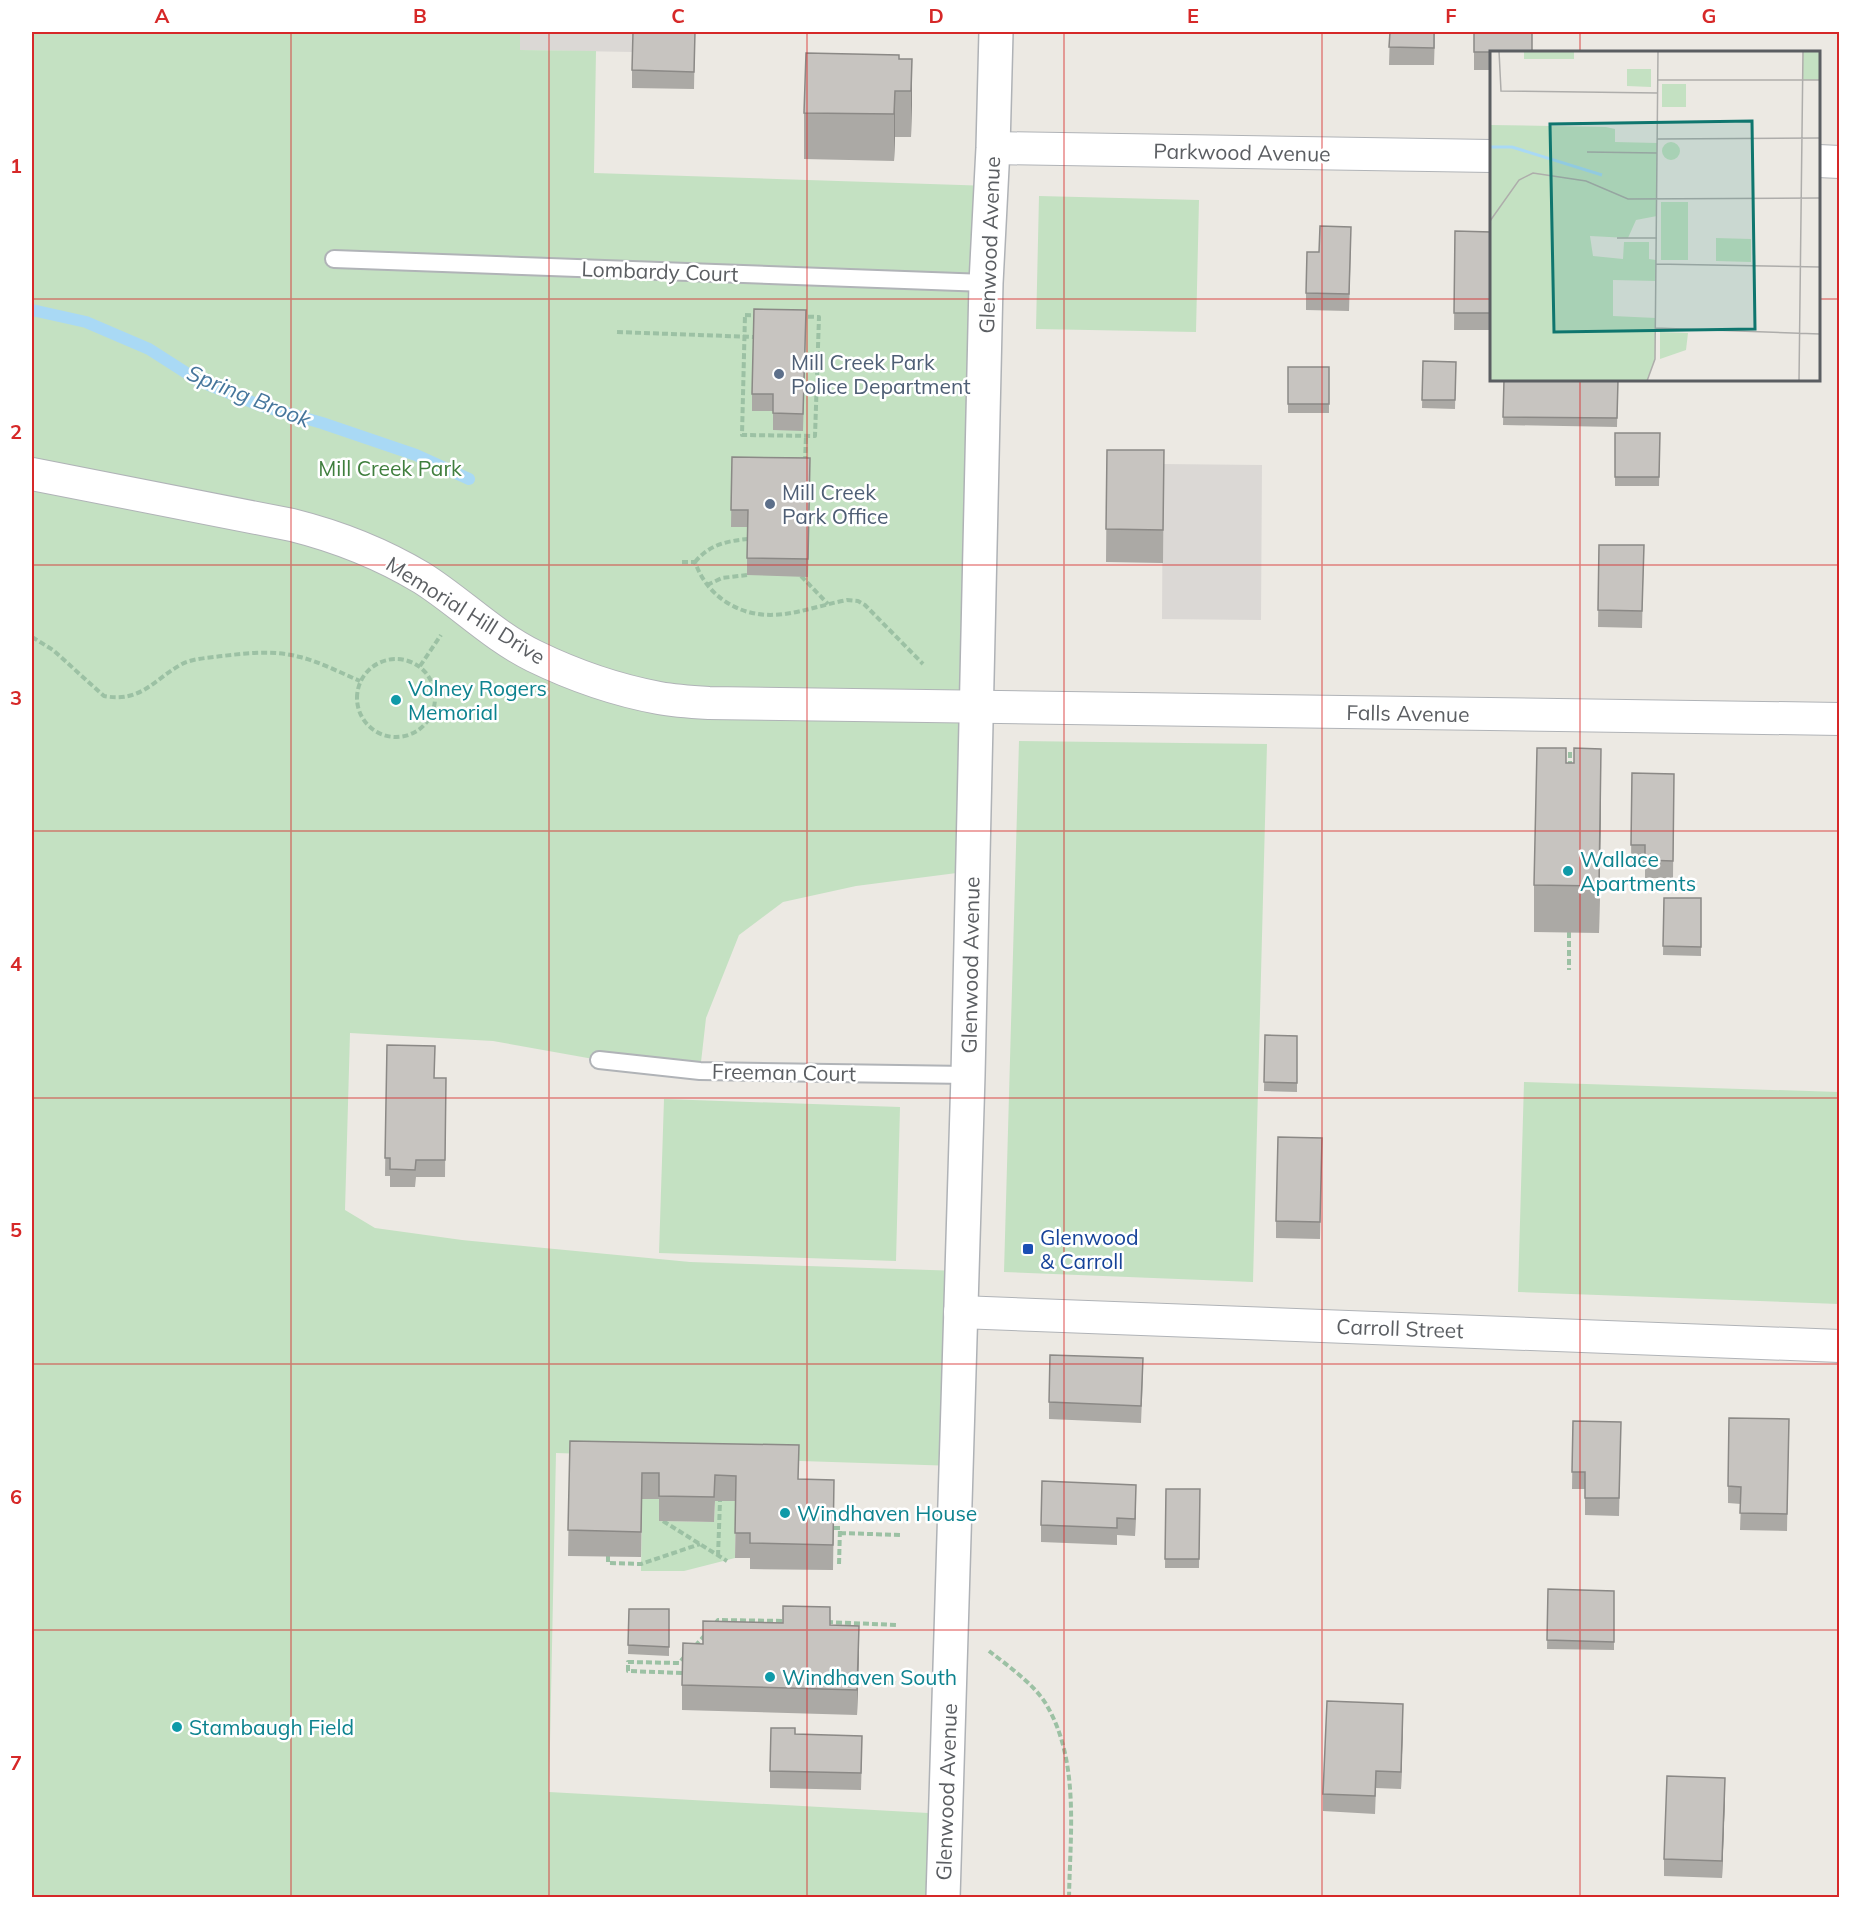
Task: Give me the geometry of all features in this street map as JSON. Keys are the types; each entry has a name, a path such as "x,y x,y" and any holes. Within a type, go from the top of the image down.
{"main road":[{"name":"Glenwood Avenue","path":"943,1898 968,1076 986,283 996,32"}],"street":[{"name":"Parkwood Avenue","path":"993,148 1490,156"},
{"path":"1820,161 1839,162"},
{"name":"Memorial Hill Drive","path":"32,474 292,525 320,533 380,556 422,579 482,624 532,656 596,682 658,698 709,704 976,707"},
{"name":"Falls Avenue","path":"976,707 1839,719"},
{"name":"Carroll Street","path":"960,1311 1839,1346"}],"lane":[{"name":"Lombardy Court","path":"334,259 986,283"},
{"name":"Freeman Court","path":"599,1060 700,1071 968,1076"}],"path":[{"path":"745,315 819,317 815,436 806,436 742,435 745,315"},
{"path":"617,332 754,337"},
{"path":"805,465 806,436"},
{"path":"682,562 695,562 712,547 725,542 748,539"},
{"path":"695,562 699,573 718,597 735,607 765,616 789,614 847,600 858,601 865,605 923,664"},
{"path":"707,585 722,578 747,575"},
{"path":"801,576 828,604"},
{"path":"32,637 52,650 104,696 116,698 129,697 183,664 194,660 252,653 280,653 302,657 360,681"},
{"path":"419,666 433,646"},
{"path":"390,659 403,659 419,666 433,684 436,697 434,711 417,732 405,737 380,734 369,728 361,718 356,693 360,681 367,670 378,663 390,659"},
{"path":"1570,748 1570,768"},
{"path":"1569,932 1569,970"},
{"path":"718,1556 720,1501"},
{"path":"663,1521 727,1561"},
{"path":"834,1528 840,1528 839,1565"},
{"path":"840,1533 900,1535"},
{"path":"608,1557 608,1563 640,1564 700,1545"},
{"path":"682,1673 628,1671 628,1662 679,1663 718,1620 788,1622"},
{"path":"823,1622 898,1625"},
{"path":"951,1632 980,1645 1015,1670 1046,1703 1064,1744 1071,1796 1069,1898"},
{"path":"858,1681 896,1683"}],"shaded area":[{"path":"520,32 663,32 633,52 520,50"},
{"path":"1163,464 1262,465 1261,620 1162,619"}],"green space":[{"name":"Mill Creek Park","path":"32,32 520,32 520,50 596,51 594,173 991,186 972,871 856,886 783,902 739,935 706,1018 700,1071 599,1060 493,1041 350,1033 345,1210 375,1228 462,1240 690,1262 961,1271 956,1466 556,1453 549,1792 946,1814 943,1897 32,1897"},
{"path":"1039,196 1199,200 1196,332 1036,329"},
{"path":"1019,741 1267,744 1253,1282 1004,1272"},
{"path":"1524,1082 1839,1092 1839,1304 1518,1292"},
{"path":"664,1099 900,1107 896,1261 659,1253"},
{"path":"642,1499 659,1499 659,1521 714,1522 715,1501 736,1501 735,1558 684,1571 641,1571"}],"building":[{"path":"633,32 695,32 694,72 632,70"},
{"path":"1390,32 1434,32 1434,48 1389,47"},
{"path":"1474,32 1532,32 1532,51 1474,52"},
{"path":"806,53 899,55 899,59 912,59 911,91 895,91 894,114 804,113"},
{"path":"1320,226 1351,227 1349,294 1306,293 1307,252 1319,252"},
{"path":"1455,231 1490,232 1490,313 1454,313"},
{"name":"Mill Creek Park Police Department","path":"754,309 806,310 803,414 773,413 773,394 752,394"},
{"path":"1423,361 1456,362 1455,400 1422,400"},
{"path":"1288,367 1329,367 1329,404 1288,404"},
{"path":"1504,381 1618,381 1617,418 1503,417"},
{"path":"1615,433 1660,433 1659,477 1615,477"},
{"path":"1107,450 1164,450 1163,530 1106,529"},
{"name":"Mill Creek Park Office","path":"732,457 810,458 808,559 747,558 748,510 731,510"},
{"path":"1599,545 1644,545 1642,611 1598,610"},
{"name":"Wallace Apartments","path":"1537,748 1566,748 1566,763 1574,763 1574,748 1601,749 1599,886 1534,885"},
{"path":"1632,773 1674,774 1673,861 1645,860 1645,845 1631,845"},
{"path":"1664,898 1701,898 1701,947 1663,946"},
{"path":"1265,1035 1297,1036 1297,1083 1264,1082"},
{"path":"387,1045 435,1046 434,1078 446,1078 445,1160 416,1160 415,1170 390,1169 390,1158 385,1158"},
{"path":"1278,1137 1322,1138 1320,1222 1276,1221"},
{"path":"1050,1355 1143,1358 1141,1406 1049,1402"},
{"path":"1729,1418 1789,1419 1787,1514 1740,1513 1741,1487 1728,1486"},
{"path":"1573,1421 1621,1422 1619,1498 1585,1498 1585,1472 1572,1472"},
{"name":"Windhaven House","path":"570,1441 799,1445 798,1479 834,1480 833,1545 750,1543 750,1533 735,1533 736,1476 715,1475 714,1497 659,1496 659,1473 642,1473 641,1532 568,1530"},
{"path":"1042,1481 1136,1485 1135,1519 1117,1518 1117,1528 1041,1525"},
{"path":"1166,1489 1200,1489 1199,1559 1165,1559"},
{"path":"1548,1589 1614,1591 1614,1642 1547,1640"},
{"name":"Windhaven South","path":"783,1606 830,1607 830,1625 859,1626 857,1690 682,1685 683,1643 703,1644 703,1621 783,1623"},
{"path":"629,1609 669,1609 669,1647 628,1645"},
{"path":"1327,1701 1403,1704 1401,1772 1376,1771 1375,1796 1323,1794"},
{"path":"771,1728 795,1728 795,1734 862,1736 861,1773 770,1771"},
{"path":"1667,1776 1725,1778 1722,1861 1664,1859"}],"waterway":[{"name":"Spring Brook","path":"32,310 86,322 149,349 199,381 259,405 322,423 416,455 469,479"}],"place":[{"name":"Mill Creek Park Police Department","path":"779,374"},
{"name":"Mill Creek Park Office","path":"770,504"},
{"name":"Volney Rogers Memorial","path":"396,700"},
{"name":"Wallace Apartments","path":"1568,871"},
{"name":"Glenwood & Carroll","path":"1028,1249"},
{"name":"Windhaven House","path":"785,1513"},
{"name":"Windhaven South","path":"770,1677"},
{"name":"Stambaugh Field","path":"177,1727"}]}
